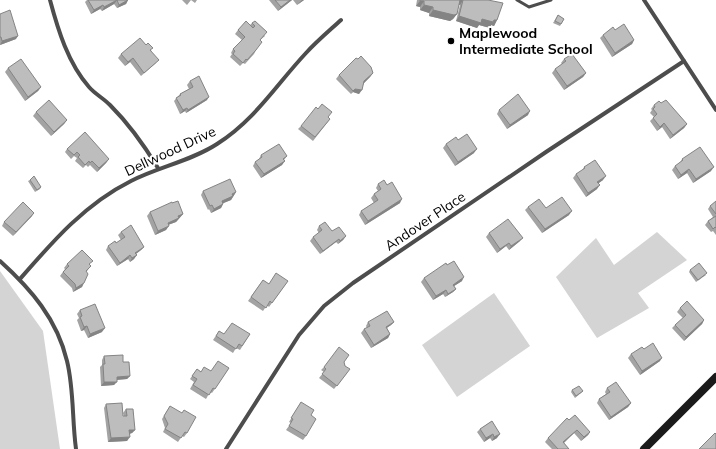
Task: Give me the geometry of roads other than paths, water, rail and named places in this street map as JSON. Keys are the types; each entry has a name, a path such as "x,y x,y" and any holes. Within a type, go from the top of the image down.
{"street":[{"path":"50,0 59,31 73,62 89,87 109,104 128,124 144,145 158,168"},
{"path":"644,0 716,110"},
{"name":"Dellwood Drive","path":"20,279 75,219 102,197 158,168 186,159 216,144 240,127 262,106 306,53 341,20"},
{"name":"Andover Place","path":"226,449 299,335 324,306 353,283 546,152 684,61"},
{"path":"0,261 20,279 43,306 59,336 67,362 76,449"},
{"path":"644,449 716,377"}],"lane":[{"path":"518,0 529,7 550,0"}],"place":[{"name":"Maplewood Intermediate School","path":"451,41"}]}
